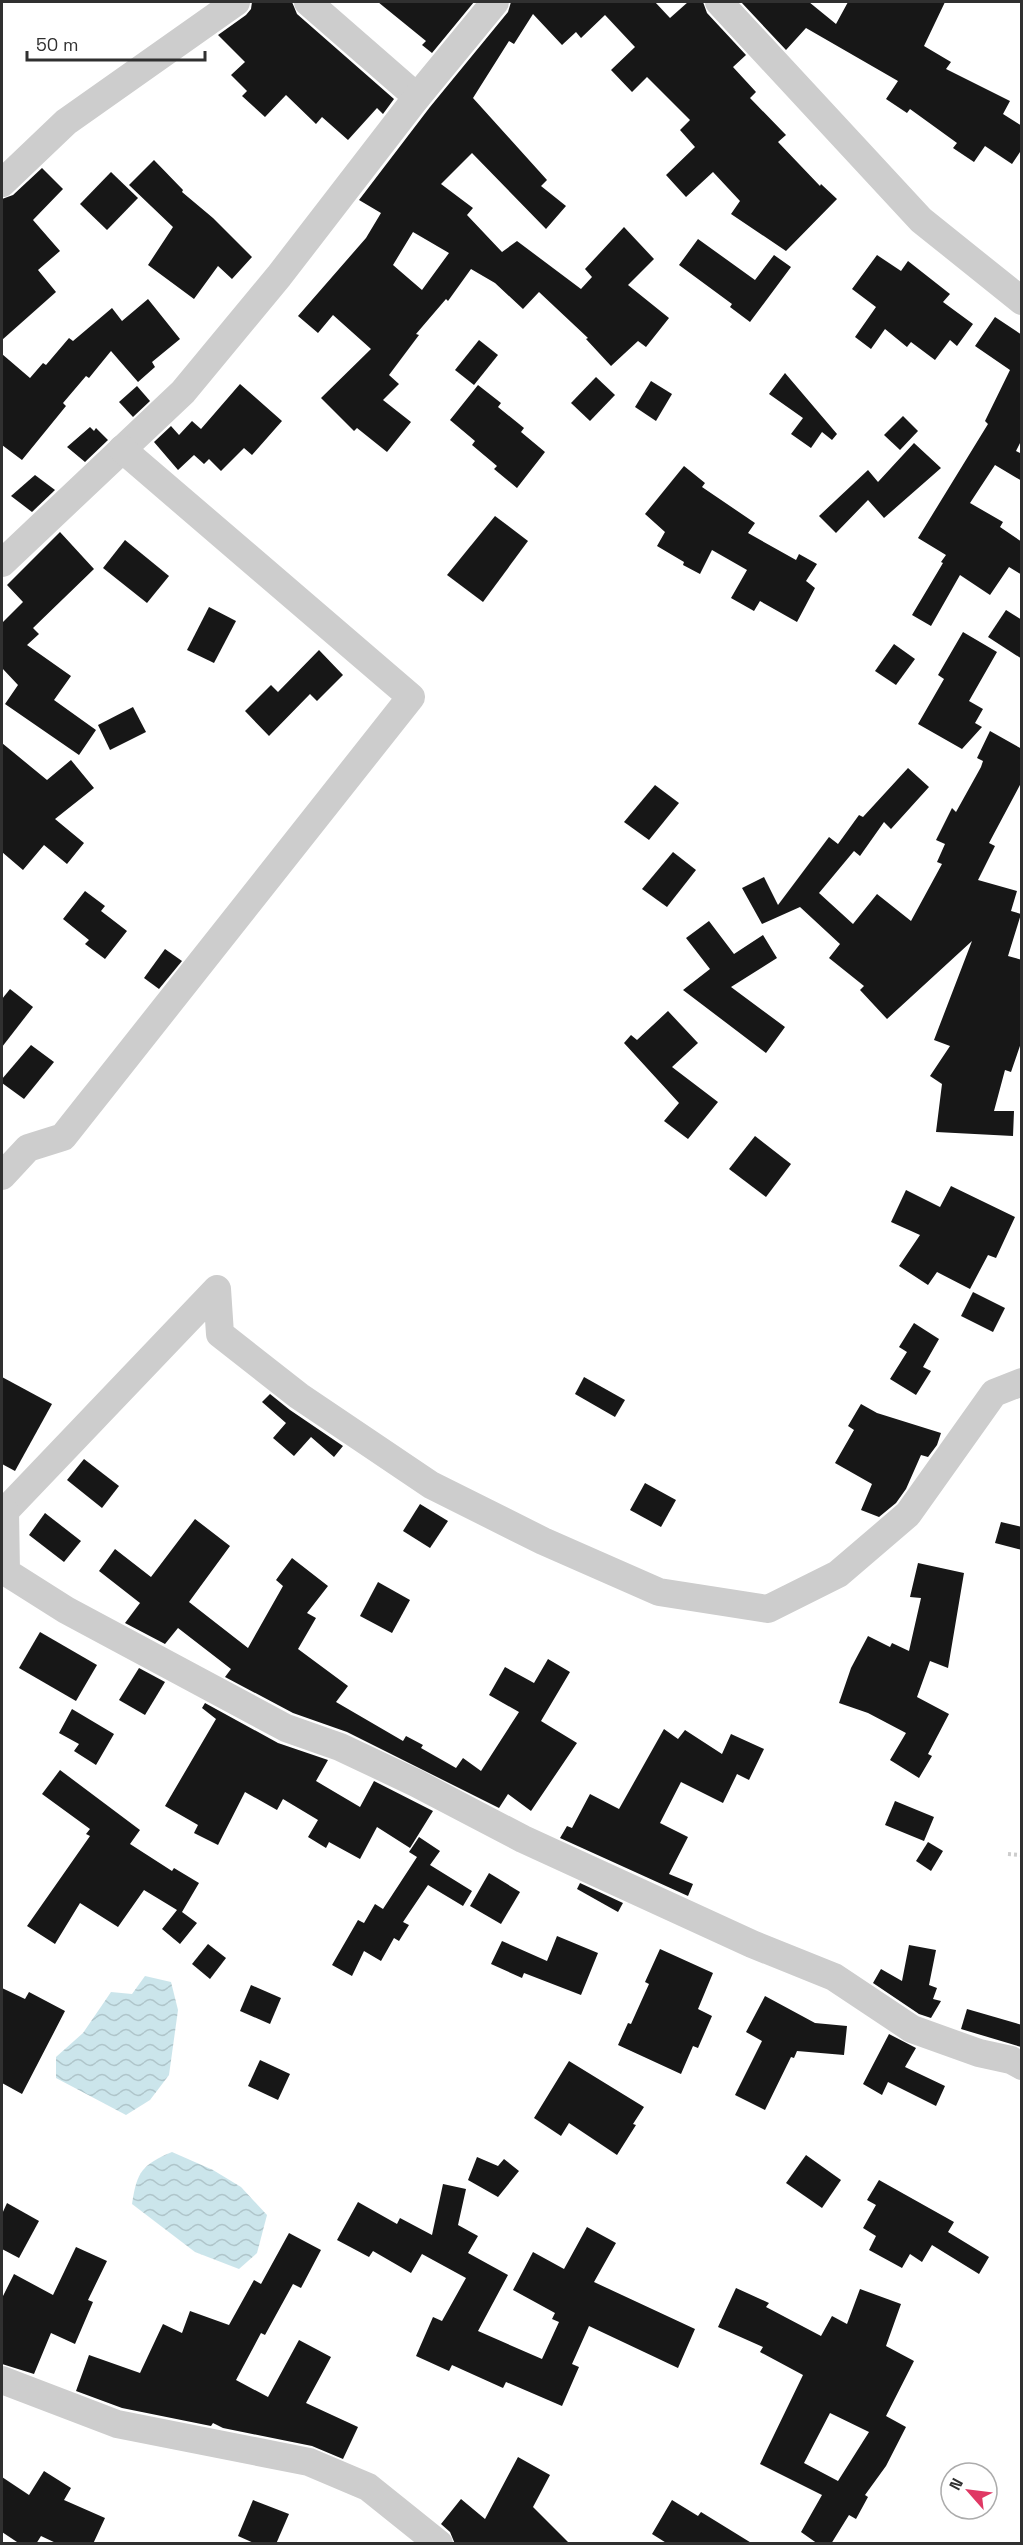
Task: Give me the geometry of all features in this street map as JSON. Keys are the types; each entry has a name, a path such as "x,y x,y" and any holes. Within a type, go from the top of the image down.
{"street":[{"path":"2,183 66,122 236,2"},
{"path":"308,2 417,97"},
{"path":"2,563 183,392 279,276 417,97 495,2"},
{"path":"719,2 921,220 1022,301"},
{"path":"2,1176 28,1148 63,1137 411,697 122,449"},
{"path":"1022,1382 994,1393 908,1514 838,1574 768,1609 659,1592 543,1541 431,1485 299,1396 220,1334 217,1289 3,1510 6,1572 66,1610 286,1728 340,1747 416,1783 523,1839 741,1939 834,1977 912,2029 1022,2066"},
{"path":"2,2380 117,2424 309,2462 368,2487 440,2544"}],"path":[{"path":"1008,1854 1022,1855"}],"water":[{"path":"145,1976 171,1982 178,2010 169,2075 150,2100 126,2115 56,2078 56,2057 83,2033 111,1992 132,1994"},
{"path":"172,2152 213,2170 241,2187 267,2215 257,2253 239,2269 195,2252 132,2204 136,2184 143,2170 147,2165"}],"building":[{"path":"252,2 292,2 297,14 394,99 383,114 377,108 348,140 322,117 316,124 286,95 265,117 242,96 247,91 231,75 245,62 218,35 246,15 251,9"},
{"path":"378,2 474,2 432,53 422,45 426,41"},
{"path":"511,2 655,2 670,18 688,2 703,2 707,13 746,55 733,67 756,92 750,98 786,135 778,142 820,186 821,184 837,199 786,251 731,214 740,201 713,172 686,197 666,175 695,147 680,130 690,120 647,77 632,92 611,70 635,47 605,15 581,38 576,32 562,45 533,14 514,44 509,41 473,98 547,180 541,186 566,206 546,229 472,153 441,184 473,208 467,215 502,252 517,241 581,289 592,277 585,269 624,227 654,259 628,285 669,318 646,347 638,341 611,366 586,339 588,338 539,292 523,309 495,283 471,269 448,301 446,299 416,334 419,335 389,375 399,384 383,400 411,422 387,452 357,428 354,431 321,398 371,349 333,315 318,333 298,316 366,238 381,213 359,200 430,107 508,12","holes":["413,232 449,253 422,290 393,265"]},
{"path":"741,2 809,2 836,24 848,2 945,2 924,46 951,62 946,69 1010,101 1003,114 1022,126 1022,149 1012,164 985,146 974,162 953,148 957,143 910,109 907,113 886,99 898,81 806,28 786,50"},
{"path":"154,160 183,190 182,192 213,218 252,257 232,279 218,266 194,299 148,265 173,227 129,185"},
{"path":"42,168 63,189 33,220 60,251 38,270 56,292 2,340 2,199 13,195"},
{"path":"111,172 138,198 107,230 80,204"},
{"path":"698,239 755,280 774,255 791,267 750,322 730,307 732,304 679,265"},
{"path":"877,255 901,271 908,261 950,294 943,302 973,324 957,346 950,340 935,360 911,342 907,347 885,329 871,349 855,337 876,307 852,289"},
{"path":"148,299 180,339 152,362 155,367 138,382 111,351 89,378 86,376 63,403 66,406 22,460 2,445 2,354 30,378 43,363 46,365 69,338 73,341 112,308 122,321"},
{"path":"995,317 1022,335 1022,439 1016,451 1022,454 1022,481 995,465 970,503 1003,522 1000,527 1022,542 1022,575 1009,567 990,595 960,575 931,626 912,615 946,555 918,538 988,424 985,421 1010,370 975,346"},
{"path":"479,340 498,355 474,385 455,370"},
{"path":"785,373 837,434 832,440 822,432 811,448 791,434 803,418 769,394"},
{"path":"596,377 615,395 590,421 571,403"},
{"path":"651,381 672,394 656,421 635,407"},
{"path":"240,384 282,421 252,455 244,448 221,471 209,459 204,464 194,455 178,470 154,442 171,426 179,435 192,421 201,429"},
{"path":"478,385 501,403 498,407 524,428 521,432 545,452 517,488 494,469 497,466 472,445 475,441 450,420"},
{"path":"137,386 150,401 133,417 119,402"},
{"path":"903,416 918,431 900,450 884,435"},
{"path":"90,427 94,431 96,428 108,440 85,462 67,447"},
{"path":"914,443 941,468 884,518 868,500 836,533 819,516 868,470 878,482"},
{"path":"684,466 705,483 702,487 755,523 748,533 796,560 799,554 817,564 806,581 815,588 797,622 760,601 754,611 731,598 747,570 712,550 700,574 657,546 665,532 645,514"},
{"path":"35,475 55,490 32,512 11,496"},
{"path":"495,516 528,541 483,602 447,575"},
{"path":"60,532 94,569 33,628 39,634 27,645 71,676 54,700 96,730 79,755 5,704 18,685 2,668 2,623 23,602 7,585"},
{"path":"125,540 169,576 147,603 103,568"},
{"path":"209,607 236,621 214,663 187,650"},
{"path":"1006,610 1022,620 1022,659 988,637"},
{"path":"963,632 997,652 969,701 983,709 975,723 982,727 962,749 918,724 944,679 938,675"},
{"path":"894,644 915,659 896,685 875,671"},
{"path":"319,650 343,675 317,701 310,694 269,736 245,711 271,685 278,692"},
{"path":"133,707 146,732 110,750 98,725"},
{"path":"990,731 1022,749 1021,783 989,843 995,846 978,880 1017,891 1011,911 1021,914 1008,956 1022,960 1022,1040 1011,1072 1005,1070 994,1111 1014,1111 1013,1136 936,1132 942,1084 930,1076 950,1046 934,1040 972,941 887,1019 860,990 864,986 829,958 840,944 800,907 762,924 742,888 764,877 778,905 829,837 838,844 859,815 863,817 908,768 929,787 891,829 884,822 860,856 854,851 819,893 853,924 877,894 911,921 942,864 937,862 945,844 936,840 952,808 956,812 981,767 983,761 977,758"},
{"path":"2,743 47,780 71,760 94,788 55,819 84,843 67,864 44,845 23,870 2,852"},
{"path":"655,785 679,803 649,840 624,822"},
{"path":"673,852 696,870 667,907 642,889"},
{"path":"85,891 105,906 101,911 127,931 105,959 85,944 89,940 63,919"},
{"path":"709,921 734,954 763,935 777,958 731,987 785,1027 766,1053 683,990 710,969 686,938"},
{"path":"165,949 182,961 159,989 144,978"},
{"path":"10,989 33,1007 2,1047 2,999"},
{"path":"668,1011 698,1043 672,1067 718,1102 688,1139 664,1121 679,1103 624,1043 631,1035 637,1040"},
{"path":"31,1045 54,1062 24,1099 2,1083 2,1079"},
{"path":"755,1136 791,1164 766,1197 729,1169"},
{"path":"951,1186 1015,1217 996,1258 988,1255 970,1289 937,1272 928,1285 899,1266 920,1235 891,1222 906,1190 940,1207"},
{"path":"973,1292 1005,1308 993,1332 961,1316"},
{"path":"914,1323 939,1339 923,1367 931,1371 916,1395 890,1379 907,1352 899,1347"},
{"path":"2,1377 52,1404 15,1471 2,1464"},
{"path":"584,1377 625,1400 615,1417 575,1394"},
{"path":"270,1394 343,1446 334,1457 311,1437 294,1456 273,1438 286,1423 262,1402"},
{"path":"861,1404 877,1413 941,1433 937,1445 928,1457 921,1455 906,1489 896,1503 879,1517 861,1510 872,1484 835,1463 854,1430 848,1426"},
{"path":"84,1459 119,1486 102,1508 67,1480"},
{"path":"645,1483 676,1500 661,1527 630,1510"},
{"path":"420,1504 448,1521 430,1548 403,1531"},
{"path":"45,1513 81,1541 64,1562 29,1535"},
{"path":"195,1519 230,1546 189,1602 248,1648 283,1586 276,1580 292,1558 328,1586 307,1613 316,1618 298,1649 348,1686 336,1702 403,1741 406,1736 423,1745 421,1748 456,1768 463,1758 481,1771 519,1712 489,1695 505,1667 534,1683 548,1659 570,1672 541,1721 577,1743 531,1811 508,1794 499,1808 347,1732 293,1713 225,1677 231,1669 178,1628 165,1644 125,1623 140,1603 99,1571 115,1549 151,1577"},
{"path":"1001,1522 1022,1527 1022,1550 995,1543"},
{"path":"918,1563 964,1573 948,1668 930,1661 917,1697 949,1714 928,1754 932,1756 919,1778 890,1760 906,1733 868,1713 839,1703 851,1668 868,1636 890,1647 892,1643 909,1651 921,1598 910,1597"},
{"path":"378,1582 410,1600 392,1633 360,1616"},
{"path":"40,1632 97,1665 76,1701 19,1668"},
{"path":"139,1668 165,1682 145,1715 119,1700"},
{"path":"205,1703 278,1743 328,1760 316,1781 360,1807 374,1781 433,1811 410,1848 377,1827 360,1859 329,1842 326,1848 308,1837 318,1820 283,1799 277,1810 245,1792 218,1845 194,1833 198,1825 165,1806 216,1719 202,1708"},
{"path":"72,1709 114,1734 96,1765 74,1751 79,1744 59,1733"},
{"path":"664,1729 678,1739 685,1730 722,1754 731,1734 764,1749 749,1780 737,1774 723,1803 681,1782 660,1823 688,1837 669,1874 693,1884 688,1896 560,1838 567,1826 572,1828 590,1794 619,1809"},
{"path":"60,1770 140,1830 130,1844 172,1871 174,1868 199,1883 182,1912 197,1923 180,1944 162,1929 177,1910 144,1890 118,1927 80,1903 55,1944 27,1926 90,1836 86,1834 90,1829 42,1794"},
{"path":"895,1801 934,1817 924,1841 885,1825"},
{"path":"419,1837 440,1851 430,1865 472,1891 463,1906 428,1885 403,1922 409,1925 399,1941 394,1938 381,1961 364,1951 352,1976 332,1965 358,1920 364,1923 375,1904 383,1909 417,1857 409,1852"},
{"path":"928,1842 943,1851 931,1871 916,1861"},
{"path":"489,1873 520,1892 501,1924 470,1906"},
{"path":"580,1883 623,1903 618,1912 577,1889"},
{"path":"557,1936 598,1953 581,1995 524,1973 522,1978 491,1964 502,1941 547,1961"},
{"path":"208,1944 226,1958 210,1979 192,1964"},
{"path":"909,1945 936,1950 929,1985 937,1988 933,1999 941,2001 931,2018 919,2014 873,1983 881,1969 902,1981"},
{"path":"660,1949 713,1973 698,2009 712,2016 698,2048 693,2046 681,2074 618,2045 628,2023 631,2024 649,1984 645,1982"},
{"path":"251,1985 281,1998 270,2024 240,2011"},
{"path":"2,1988 25,1999 29,1992 65,2011 22,2094 2,2083"},
{"path":"765,1996 815,2023 847,2026 844,2055 797,2051 794,2058 791,2057 765,2110 735,2095 762,2041 746,2032"},
{"path":"967,2009 1022,2025 1021,2047 961,2029"},
{"path":"889,2034 916,2048 905,2067 945,2086 936,2106 888,2082 882,2095 863,2084"},
{"path":"260,2060 290,2074 278,2100 248,2086"},
{"path":"569,2061 644,2107 633,2124 636,2125 617,2155 569,2123 561,2136 534,2118"},
{"path":"806,2155 841,2180 822,2208 786,2183"},
{"path":"477,2157 498,2166 504,2159 519,2171 498,2197 468,2180"},
{"path":"879,2180 954,2222 948,2232 989,2257 979,2274 932,2245 922,2262 910,2254 902,2268 869,2250 876,2236 863,2228 876,2205 867,2200"},
{"path":"443,2184 466,2189 458,2225 478,2236 468,2253 508,2275 478,2331 542,2359 559,2322 552,2319 555,2313 513,2290 533,2252 564,2269 587,2227 616,2243 594,2282 695,2329 678,2368 589,2326 572,2364 579,2367 562,2406 506,2382 503,2388 452,2365 449,2371 416,2356 433,2317 442,2321 466,2278 422,2254 411,2273 373,2251 369,2257 337,2240 358,2202 397,2224 400,2218 432,2235"},
{"path":"7,2203 39,2221 19,2258 2,2249 2,2214"},
{"path":"289,2233 321,2250 301,2288 293,2284 265,2335 261,2333 236,2380 268,2397 299,2340 331,2357 306,2403 358,2427 343,2459 312,2446 223,2428 213,2423 211,2426 122,2408 76,2391 89,2355 140,2373 163,2324 182,2333 190,2311 229,2325 254,2280 261,2284"},
{"path":"76,2247 107,2261 88,2300 93,2302 75,2344 51,2333 34,2374 2,2364 2,2298 14,2274 53,2295"},
{"path":"736,2288 769,2303 766,2307 821,2336 832,2316 847,2324 860,2289 901,2304 886,2346 914,2361 886,2416 906,2427 886,2466 865,2495 868,2497 856,2519 849,2515 831,2544 818,2544 801,2532 822,2495 760,2464 803,2375 760,2352 763,2347 718,2327","holes":["830,2413 869,2432 838,2481 804,2463"]},
{"path":"518,2457 550,2475 533,2507 570,2544 455,2544 450,2532 441,2524 461,2499 485,2519"},
{"path":"44,2471 71,2488 64,2500 105,2518 93,2544 58,2544 41,2536 36,2544 20,2544 2,2532 2,2477 29,2495"},
{"path":"253,2500 289,2514 276,2544 256,2544 238,2536"},
{"path":"672,2500 698,2516 701,2512 753,2544 668,2544 652,2534"}]}
